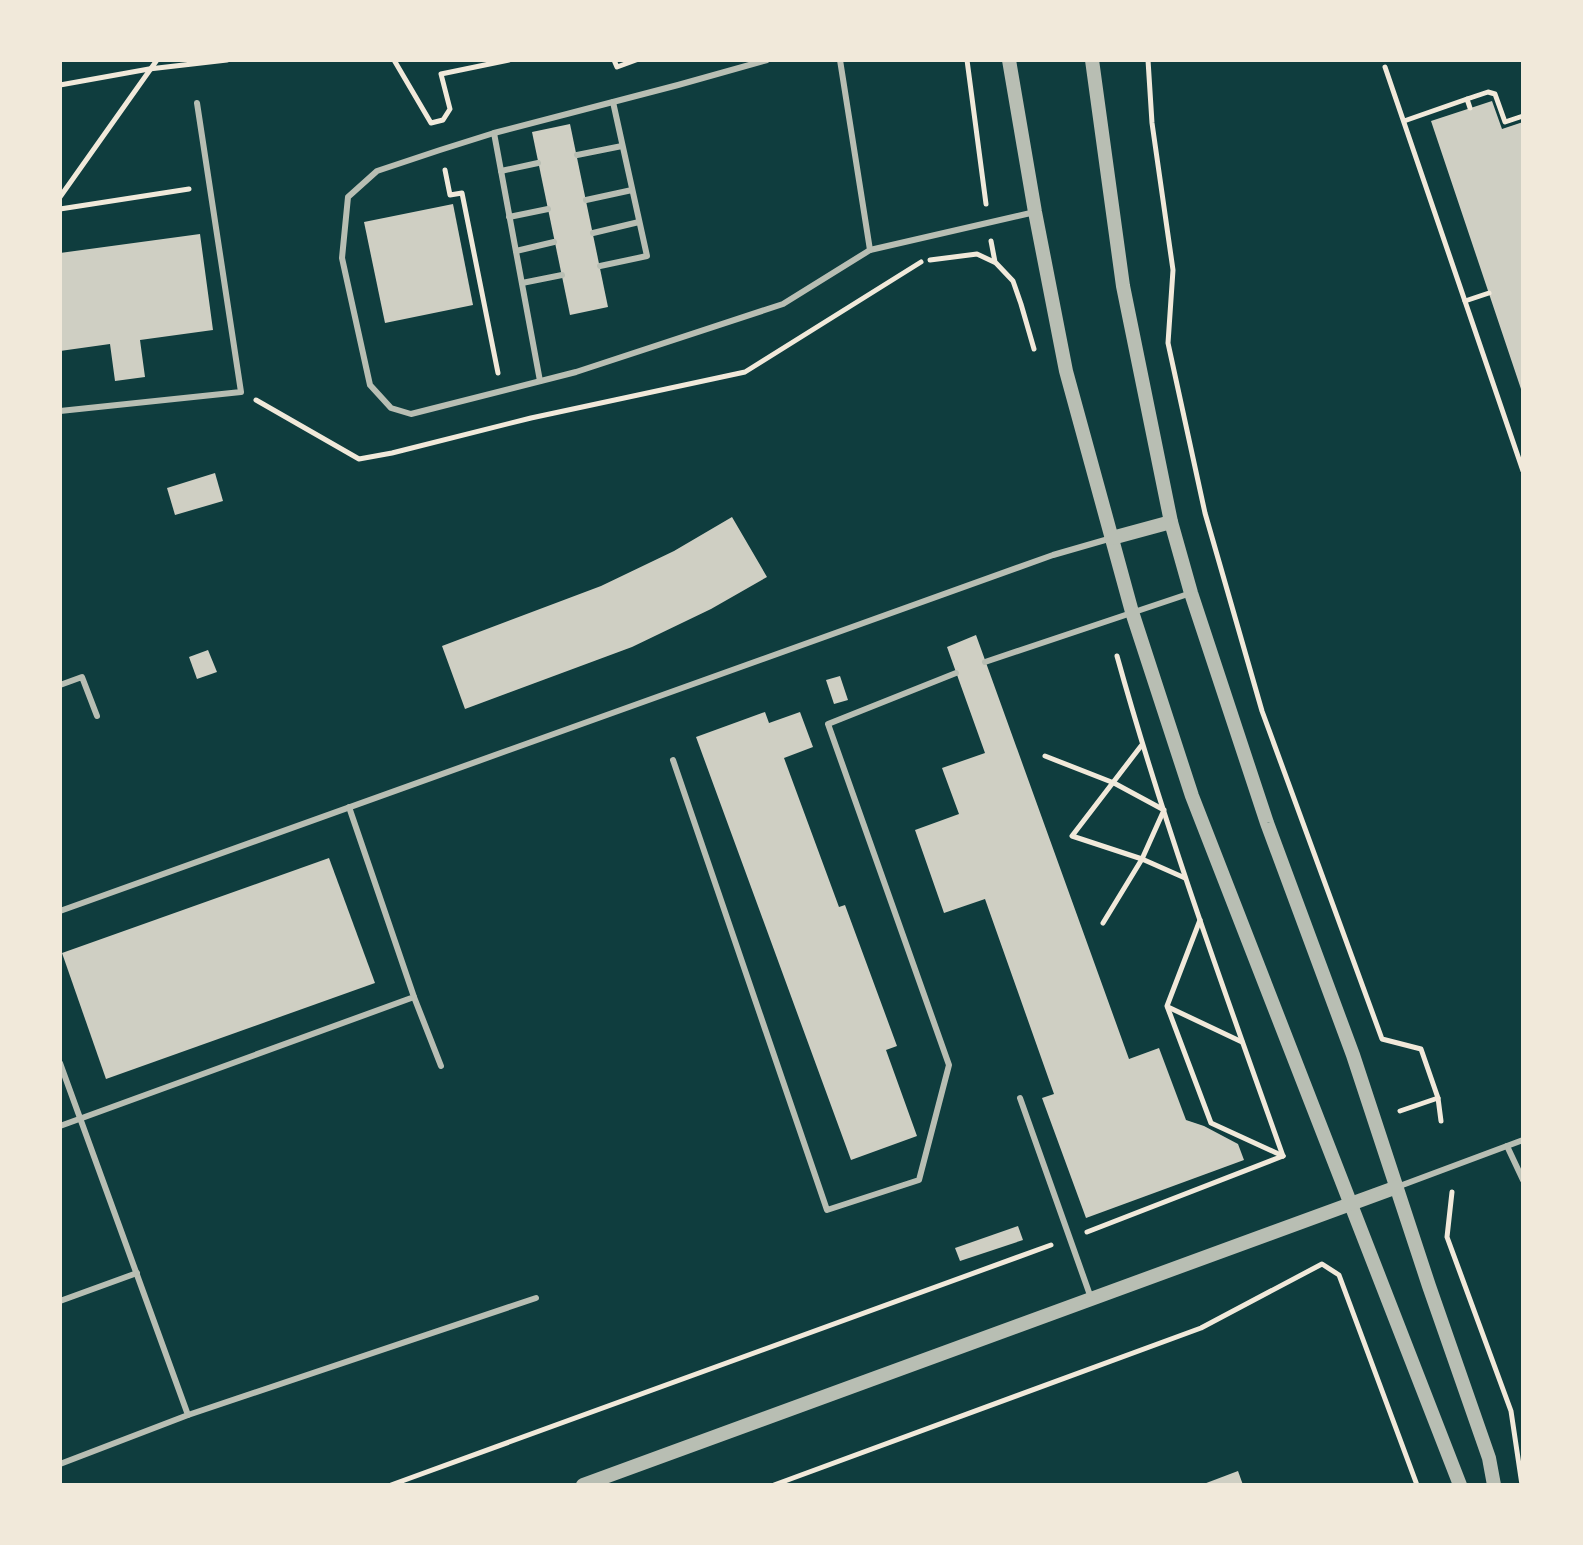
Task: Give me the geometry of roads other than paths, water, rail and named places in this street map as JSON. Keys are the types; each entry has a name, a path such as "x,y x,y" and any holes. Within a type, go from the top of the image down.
{"street":[{"path":"1009,60 1066,371 1132,612 1192,796 1460,1485"},
{"path":"1092,60 1123,286 1171,522 1191,593 1267,823 1353,1055 1489,1458 1494,1485"},
{"path":"1112,538 1171,522"},
{"path":"583,1485 1397,1187"}],"lane":[{"path":"767,60 494,133 377,171 348,197 342,258 370,385 391,408 411,414 576,372 783,304 870,250 1035,212"},
{"path":"840,60 870,250"},
{"path":"600,266 647,256 613,102"},
{"path":"60,411 241,392 197,103"},
{"path":"494,133 540,381"},
{"path":"577,155 622,146"},
{"path":"501,171 538,163"},
{"path":"586,200 632,190"},
{"path":"509,217 548,209"},
{"path":"593,233 639,222"},
{"path":"516,251 554,242"},
{"path":"522,283 562,275"},
{"path":"60,911 1053,555 1112,538"},
{"path":"985,662 1191,593"},
{"path":"673,760 827,1210 919,1180 949,1065 828,724 956,673"},
{"path":"60,685 82,677 97,716"},
{"path":"349,807 441,1066"},
{"path":"60,1126 414,997"},
{"path":"60,1063 188,1415"},
{"path":"1020,1098 1092,1300"},
{"path":"1397,1187 1523,1140"},
{"path":"1507,1146 1523,1180"},
{"path":"60,1301 137,1273"},
{"path":"60,1464 188,1415 536,1298"}]}
